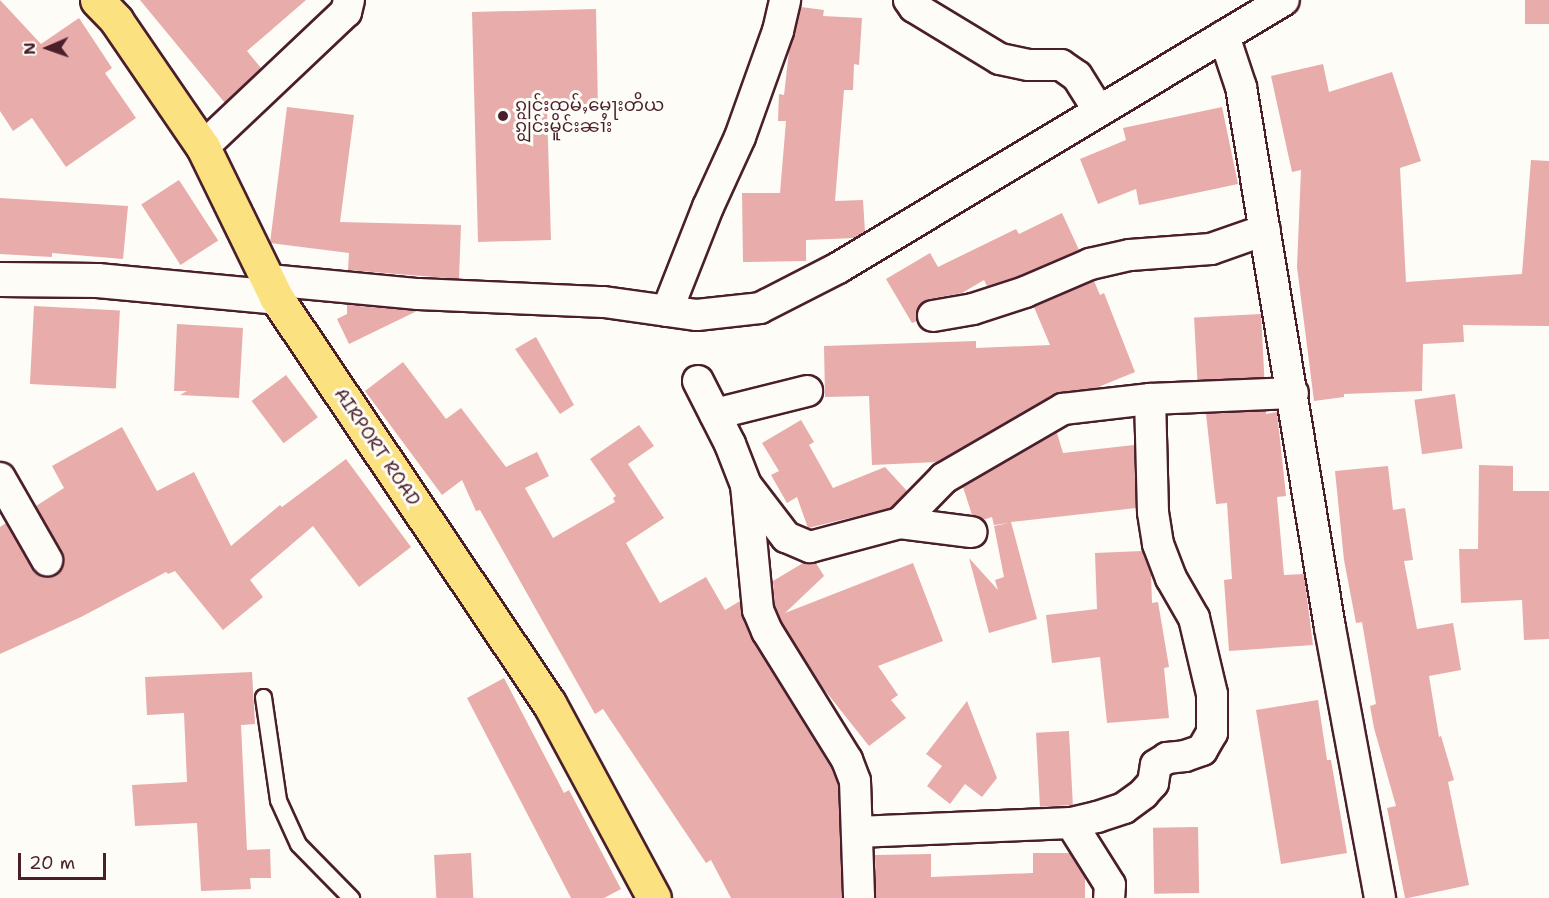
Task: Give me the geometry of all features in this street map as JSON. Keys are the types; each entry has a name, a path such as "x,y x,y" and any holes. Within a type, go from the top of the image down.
{"highway":[{"name":"AIRPORT ROAD","path":"97,0 116,21 203,147 273,288 549,703 654,898"}],"street":[{"path":"203,147 346,12 349,0"},
{"path":"667,311 708,207 740,138 778,31 785,0"},
{"path":"909,0 914,7 1000,59 1028,65 1061,65 1077,76 1098,110"},
{"path":"0,279 97,280 604,302 697,315 760,308 838,268 1284,0"},
{"path":"1224,36 1241,87 1332,639 1380,898"},
{"path":"933,316 973,309 1025,292 1090,264 1130,255 1211,249 1265,230"},
{"path":"698,381 746,485 786,537 810,547 900,523 971,532"},
{"path":"714,414 807,391"},
{"path":"900,523 944,478 1063,409 1149,399 1293,393"},
{"path":"857,832 1071,823 1124,808 1153,783 1156,765 1167,758 1185,756 1202,750 1212,733 1212,694 1194,618 1171,578 1158,544 1154,512 1149,399"},
{"path":"0,478 47,560"},
{"path":"746,485 758,610 766,631 847,760 855,781 860,898"},
{"path":"1071,823 1110,885 1109,898"}],"lane":[{"path":"263,696 278,800 298,844 351,898"}],"building":[{"path":"0,0 41,44 79,18 112,68 105,73 136,118 66,167 32,118 13,131 0,111"},
{"path":"140,0 306,0 247,51 261,68 225,103"},
{"path":"1525,0 1549,0 1549,24 1525,24"},
{"path":"801,7 824,10 823,16 862,18 859,65 854,64 853,90 844,90 835,201 863,200 865,232 855,238 806,240 806,261 743,262 742,193 780,193 786,121 778,121 779,94 784,95 789,51"},
{"path":"596,9 598,109 547,110 551,240 478,242 472,12"},
{"path":"1323,64 1329,92 1392,72 1421,161 1400,168 1406,282 1522,274 1531,160 1549,161 1549,326 1463,325 1464,342 1423,344 1422,391 1344,394 1344,397 1314,401 1297,267 1301,170 1292,172 1271,76"},
{"path":"287,107 354,115 340,222 461,225 459,279 348,270 349,253 270,243"},
{"path":"1222,107 1238,184 1139,205 1136,189 1098,204 1080,159 1126,140 1123,128"},
{"path":"179,180 218,240 180,265 141,205"},
{"path":"0,198 128,206 123,259 52,253 52,257 0,254"},
{"path":"1062,213 1079,250 1019,276 987,286 984,280 962,293 929,299 922,303 917,311 917,321 912,323 886,279 930,253 938,267 1016,229 1019,234"},
{"path":"1094,281 1100,295 1104,293 1135,372 1096,388 1055,394 937,462 872,465 869,396 825,397 824,346 976,341 976,348 1050,345 1034,307"},
{"path":"347,305 417,311 349,344 337,319 347,314"},
{"path":"34,306 120,311 116,388 30,384"},
{"path":"1261,314 1264,377 1197,380 1194,318"},
{"path":"177,324 243,328 239,398 180,395 187,391 174,391"},
{"path":"536,337 574,405 560,414 515,349"},
{"path":"403,362 446,419 461,408 506,467 537,452 549,476 525,488 553,538 615,502 613,498 616,496 590,459 639,425 654,446 628,464 664,518 626,543 660,603 706,577 725,610 740,601 742,617 752,640 831,768 838,784 842,898 731,898 711,860 706,863 603,709 595,714 480,510 476,511 462,480 442,495 365,391"},
{"path":"286,375 318,417 284,443 252,401"},
{"path":"1455,394 1463,448 1422,454 1414,400"},
{"path":"1266,411 1266,414 1277,412 1286,496 1277,497 1284,575 1304,574 1313,645 1229,651 1224,580 1232,579 1227,503 1216,504 1206,414"},
{"path":"801,420 814,442 809,445 833,488 885,467 907,491 891,508 808,528 797,497 787,503 771,475 779,471 762,443"},
{"path":"122,427 157,491 194,472 231,546 280,505 282,507 346,459 411,547 359,587 313,526 250,580 263,597 223,630 175,571 168,574 166,572 81,617 0,654 0,527 6,523 38,575 46,577 56,575 62,568 62,552 36,506 64,488 52,466"},
{"path":"1057,433 1063,453 1134,445 1136,508 1011,522 1037,619 989,633 969,558 998,590 995,580 1004,577 994,526 1009,523 994,525 992,517 983,520 972,515 963,487"},
{"path":"1479,465 1513,466 1513,491 1549,491 1549,639 1524,640 1522,600 1461,603 1459,549 1478,549"},
{"path":"1388,466 1393,510 1405,508 1413,560 1404,561 1417,629 1453,623 1461,670 1429,676 1439,737 1441,736 1454,780 1448,782 1469,885 1408,898 1405,898 1387,808 1396,806 1370,706 1376,704 1362,622 1356,623 1344,560 1335,471"},
{"path":"1142,551 1151,574 1152,603 1158,602 1169,667 1164,668 1169,718 1107,723 1100,657 1052,663 1046,615 1097,609 1095,553"},
{"path":"803,563 816,563 824,576 785,613 913,563 943,641 878,666 898,695 891,700 906,718 869,746 823,688 782,623 775,606 773,581"},
{"path":"252,672 255,724 241,725 247,850 270,849 271,878 250,878 251,889 201,891 197,823 135,826 132,785 187,782 184,713 147,715 145,677"},
{"path":"504,678 564,793 569,790 621,889 604,898 571,898 467,698"},
{"path":"1318,700 1327,760 1331,760 1347,853 1281,864 1256,710"},
{"path":"967,701 997,778 982,797 965,784 950,804 927,786 942,766 926,754"},
{"path":"1069,731 1073,805 1040,807 1036,733"},
{"path":"1198,827 1199,893 1154,894 1153,828"},
{"path":"471,853 473,898 436,898 434,855"},
{"path":"1033,853 1070,853 1085,878 1085,898 876,898 875,855 931,854 931,877 1033,873"}],"place":[{"name":"ၵျွင်းထမ်ႇမေႃးတိယ ၵျွင်းမိူင်းၼၢႆး","path":"503,116"}]}
